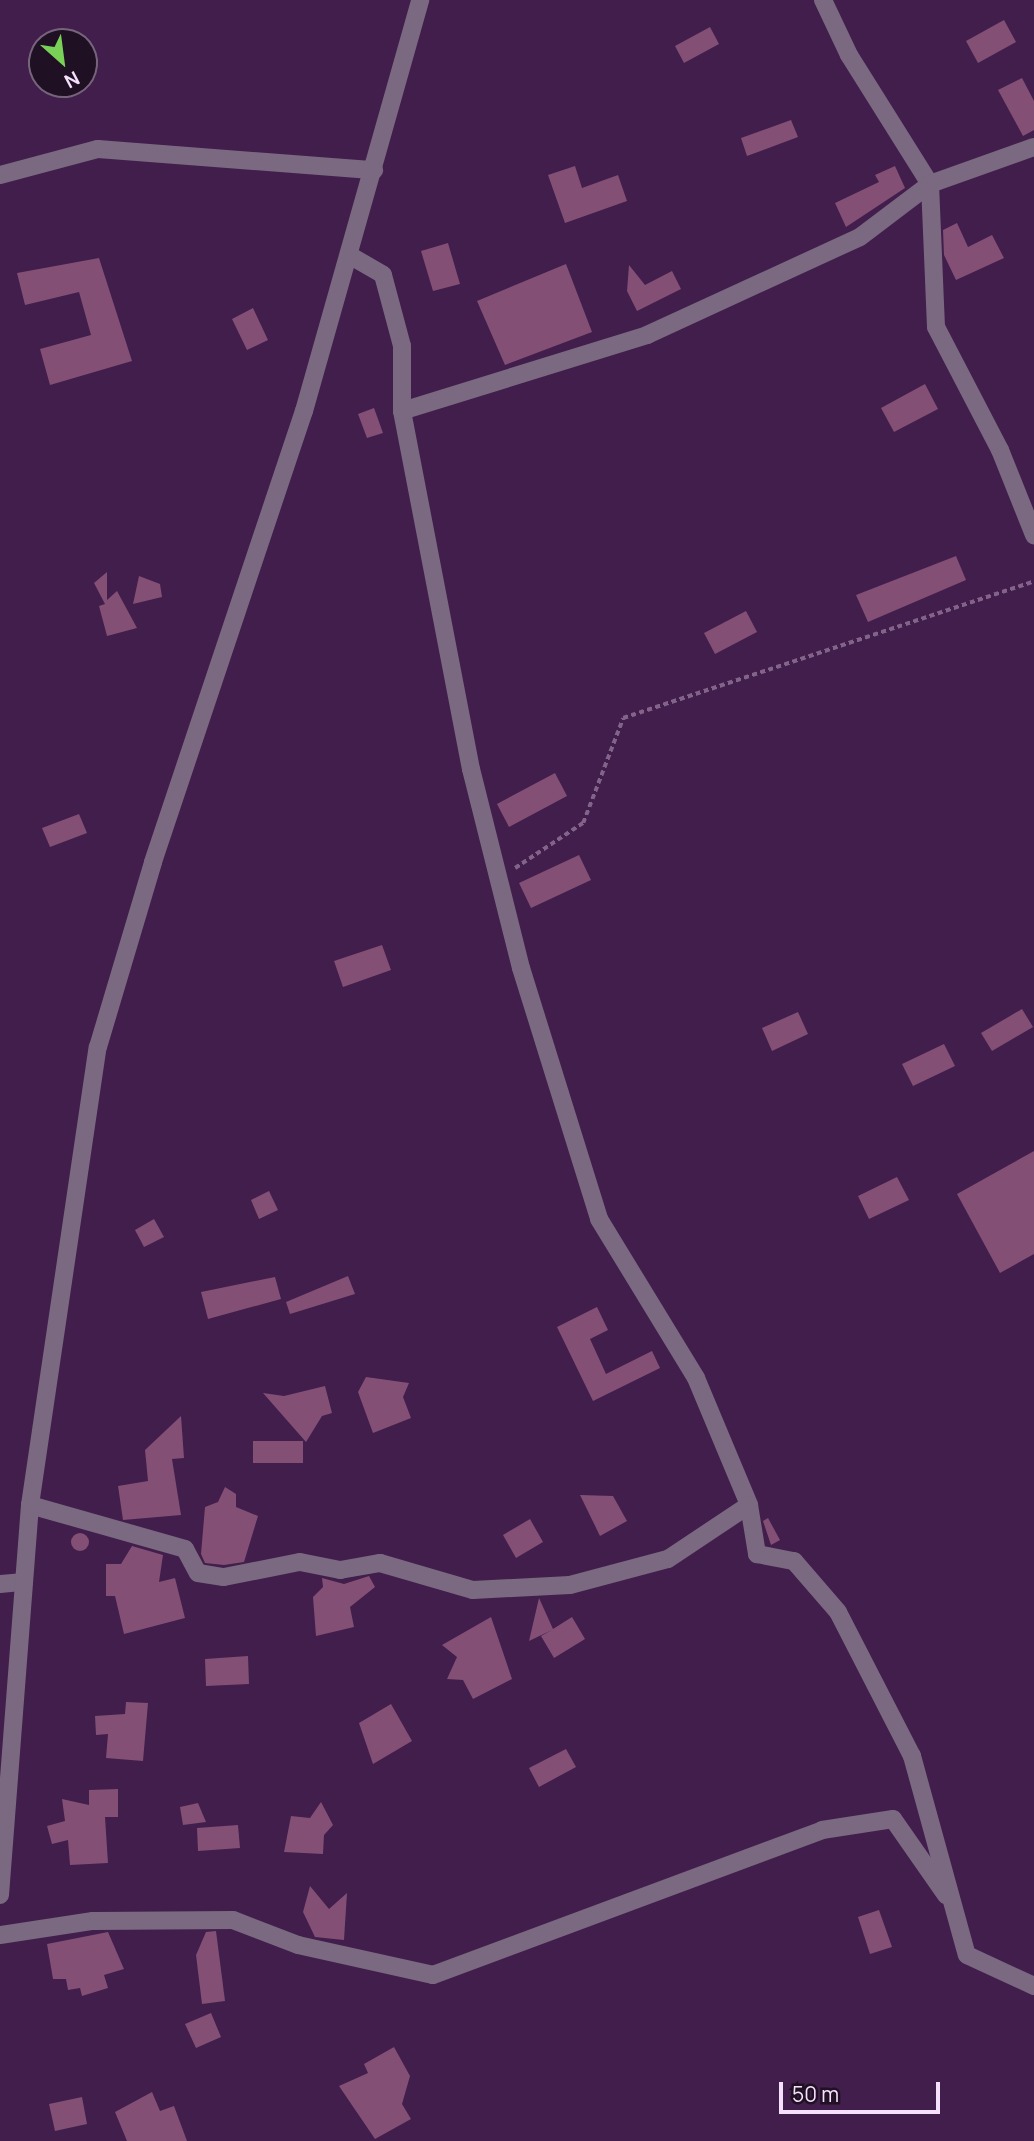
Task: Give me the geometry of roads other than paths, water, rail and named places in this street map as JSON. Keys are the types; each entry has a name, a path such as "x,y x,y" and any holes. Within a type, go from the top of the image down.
{"street":[{"path":"0,1895 30,1505 98,1047 349,255 420,0"},
{"path":"823,0 930,184 936,327 1000,450 1034,535"},
{"path":"402,411 647,335 859,237 930,184 1034,147"},
{"path":"0,175 98,149 374,170"},
{"path":"349,255 383,275 402,346 402,411 498,879 598,1219 696,1378 749,1505 757,1553 794,1561 838,1612 912,1756 967,1955 1034,1986"},
{"path":"30,1505 185,1549 198,1573 224,1577 300,1562 340,1570 380,1563 473,1590 570,1585 668,1559 749,1505"},
{"path":"0,1584 24,1582"},
{"path":"0,1935 93,1922 233,1920 298,1945 433,1975 822,1830 893,1819 953,1905"}]}
